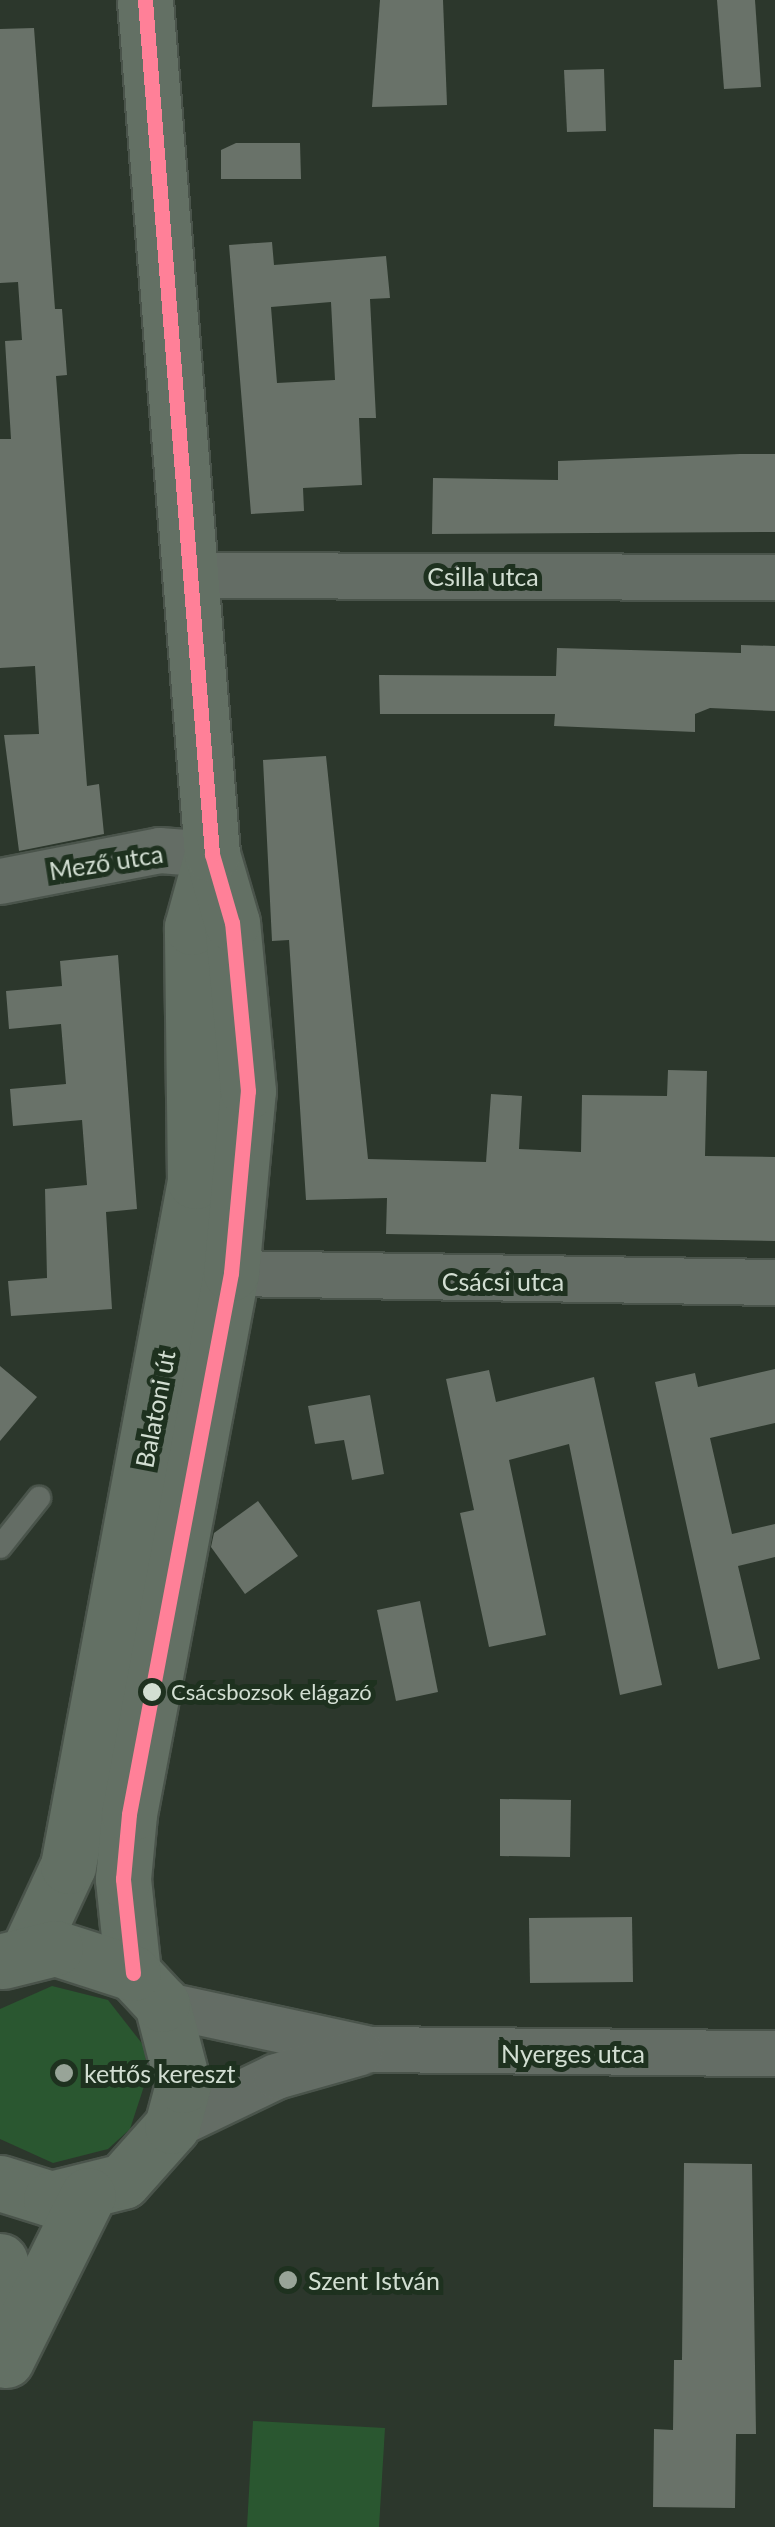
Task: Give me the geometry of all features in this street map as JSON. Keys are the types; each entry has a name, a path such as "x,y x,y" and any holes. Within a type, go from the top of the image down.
{"main road":[{"name":"Balatoni út","path":"145,0 212,854 232,922 248,1074 231,1273 130,1814 124,1880 148,1988 182,2071 172,2126"},
{"name":"Balatoni út","path":"14,1957 68,1866 188,1220 198,1071 192,927 212,854"},
{"path":"14,1957 82,1951 148,1988"},
{"path":"0,2183 51,2199 88,2195 123,2181 172,2126"},
{"path":"3,2378 88,2195"},
{"path":"0,2262 3,2378"}],"street":[{"name":"Csilla utca","path":"191,576 775,577"},
{"name":"Mező utca","path":"0,881 159,850 212,854"},
{"name":"Csácsi utca","path":"231,1273 775,1282"},
{"name":"Nyerges utca","path":"148,1988 371,2049 775,2053"},
{"name":"Nyerges utca","path":"172,2126 276,2076 371,2049"}],"lane":[{"path":"0,1546 39,1498"}],"green space":[{"path":"52,1986 108,2000 144,2046 148,2074 130,2129 108,2149 53,2163 0,2139 0,2009"},
{"path":"253,2421 385,2428 379,2527 247,2527"}],"building":[{"path":"380,0 443,0 447,105 372,107"},
{"path":"717,0 755,0 761,87 724,89"},
{"path":"34,28 55,309 62,309 67,375 56,376 87,786 99,784 104,834 19,851 4,735 39,734 35,666 0,668 0,439 11,439 5,341 22,340 18,282 0,283 0,29"},
{"path":"604,69 606,131 567,132 564,70"},
{"path":"236,143 300,143 301,179 221,179 221,150"},
{"path":"272,242 274,265 386,256 390,298 370,299 376,418 359,418 362,485 303,488 304,511 251,514 229,245","holes":["331,302 335,380 277,383 271,307"]},
{"path":"775,454 775,532 432,534 433,478 558,480 558,461"},
{"path":"741,645 775,646 775,711 710,708 695,714 695,732 554,726 555,714 380,714 379,675 556,676 557,648 741,653"},
{"path":"326,756 368,1159 486,1162 491,1094 522,1096 519,1149 581,1152 582,1095 667,1096 668,1070 707,1071 705,1156 775,1157 775,1241 386,1234 387,1198 306,1200 289,940 272,941 263,760"},
{"path":"118,955 137,1209 106,1212 112,1309 11,1316 8,1281 47,1278 45,1189 87,1185 82,1120 13,1126 10,1089 66,1084 61,1024 9,1029 6,991 62,986 60,961"},
{"path":"0,1366 37,1397 0,1441"},
{"path":"775,1369 775,1423 710,1438 732,1534 775,1524 775,1557 738,1566 760,1659 718,1669 655,1382 695,1373 698,1387"},
{"path":"489,1370 496,1402 594,1377 662,1685 620,1695 569,1444 509,1460 546,1635 489,1647 460,1513 474,1510 446,1379"},
{"path":"370,1395 384,1474 352,1480 344,1440 315,1444 308,1406"},
{"path":"258,1501 298,1556 245,1594 211,1547 214,1533"},
{"path":"420,1601 438,1692 396,1701 377,1610"},
{"path":"500,1799 571,1800 570,1857 500,1856"},
{"path":"632,1917 633,1982 530,1983 529,1918"},
{"path":"684,2163 752,2164 756,2434 736,2434 735,2508 653,2507 654,2429 673,2430 674,2360 682,2360"}],"transit line":[{"path":"133,1973 123,1879 129,1814 231,1273 248,1091 232,923 212,854 145,0"}],"place":[{"name":"Csácsbozsok elágazó","path":"152,1692"},
{"name":"kettős kereszt","path":"64,2073"},
{"name":"Szent István","path":"288,2280"}]}
